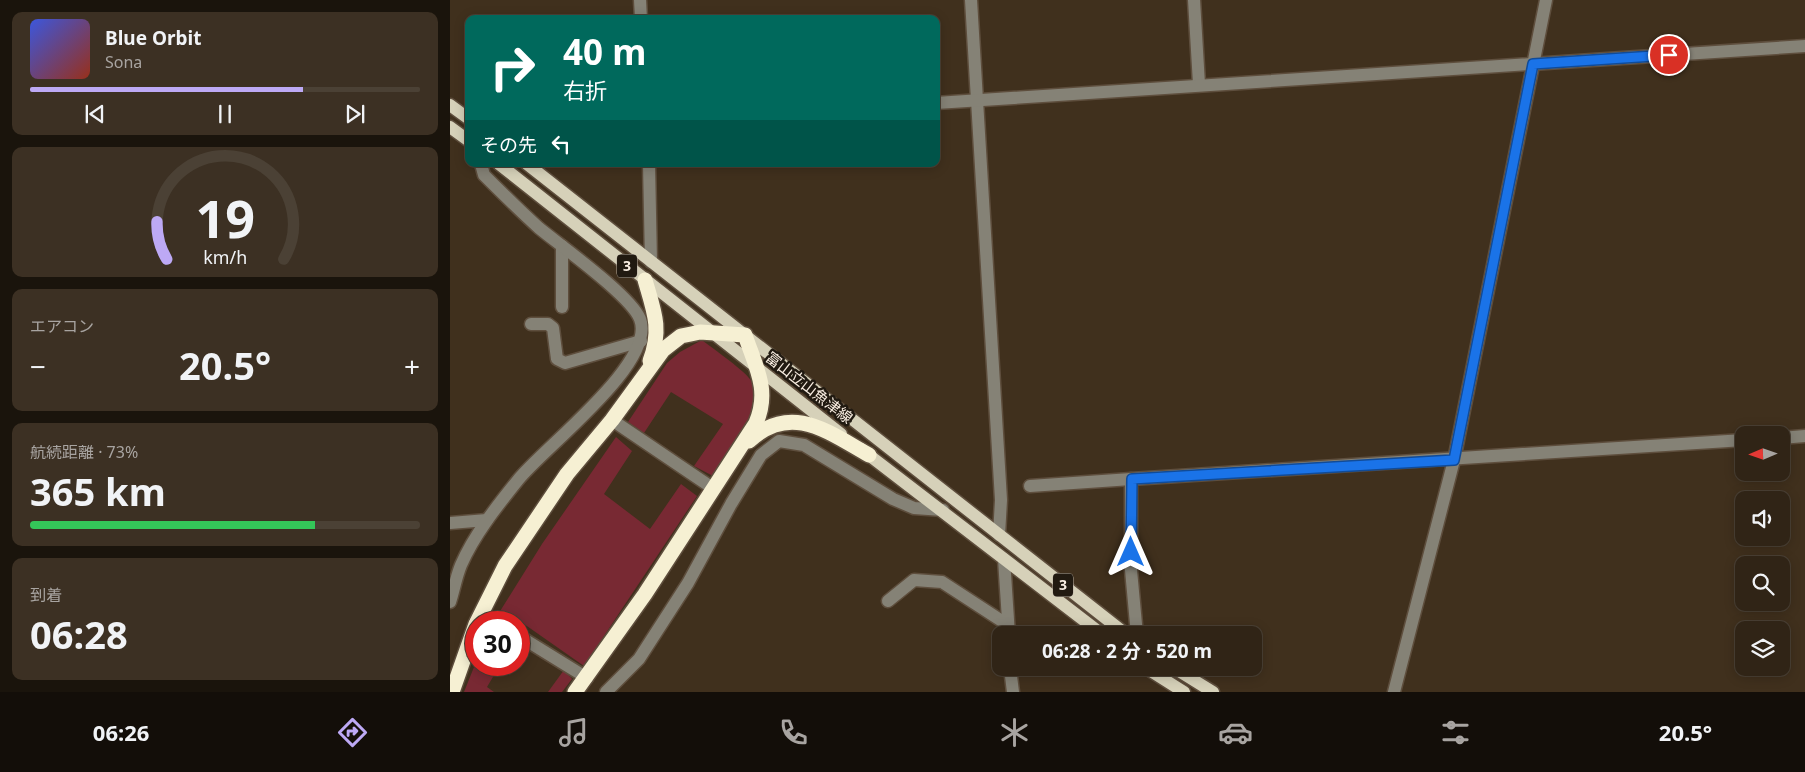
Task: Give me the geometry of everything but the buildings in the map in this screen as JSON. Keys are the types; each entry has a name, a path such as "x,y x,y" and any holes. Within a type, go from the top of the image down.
{"highway":[{"path":"645,280 657,322 658,335 647,370"},
{"path":"485,611 505,566 567,474 612,420 663,350 681,336 700,332 745,335 763,389 763,400 758,417 744,445 645,594 587,678 575,692"},
{"path":"744,445 758,432 770,426 795,421 813,425 869,455"},
{"path":"452,692 465,660"}],"main road":[{"path":"450,105 465,116"},
{"path":"450,127 465,138"},
{"name":"富山立山魚津線","path":"503,167 756,368 1091,626"},
{"name":"富山立山魚津線","path":"531,167 1115,626"},
{"path":"1159,676 1184,692"},
{"path":"1187,676 1213,692"}],"street":[{"path":"640,0 641,15"},
{"path":"970,0 1001,500 999,534"},
{"path":"1194,0 1199,84"},
{"path":"1394,692 1454,460 1546,0"},
{"path":"940,103 1199,84 1805,46"},
{"path":"450,602 461,565 487,520 519,478 578,422 615,381 641,341 640,320 626,300 537,226 484,175 482,167"},
{"path":"648,167 651,262"},
{"path":"562,246 562,307"},
{"path":"531,324 548,324 553,328 557,359 565,363 641,341"},
{"path":"612,420 714,489"},
{"path":"1790,437 1805,436"},
{"path":"606,692 639,659 688,583 731,504 762,455 779,441 804,445 892,499 914,508 942,510"},
{"path":"1030,486 1735,441"},
{"path":"1132,479 1131,570 1136,626"},
{"path":"450,523 487,520"},
{"path":"1004,559 1008,626"},
{"path":"888,601 914,580 942,582 1002,626"},
{"path":"530,643 587,678"},
{"path":"1011,676 1013,692"}],"shaded area":[{"path":"702,340 737,366 749,378 757,395 757,408 747,432 713,476 694,466 723,424 671,392 644,433 628,422 667,363 680,352"},
{"path":"616,437 632,451 604,494 650,529 681,484 697,496 584,666 530,628 530,611 500,611 542,544"},
{"path":"564,670 572,679 562,692 548,692"},
{"path":"470,676 494,676 487,687 494,692 464,692"}],"route":[{"path":"1131,552 1132,479 1454,460 1533,64 1669,55"}]}
